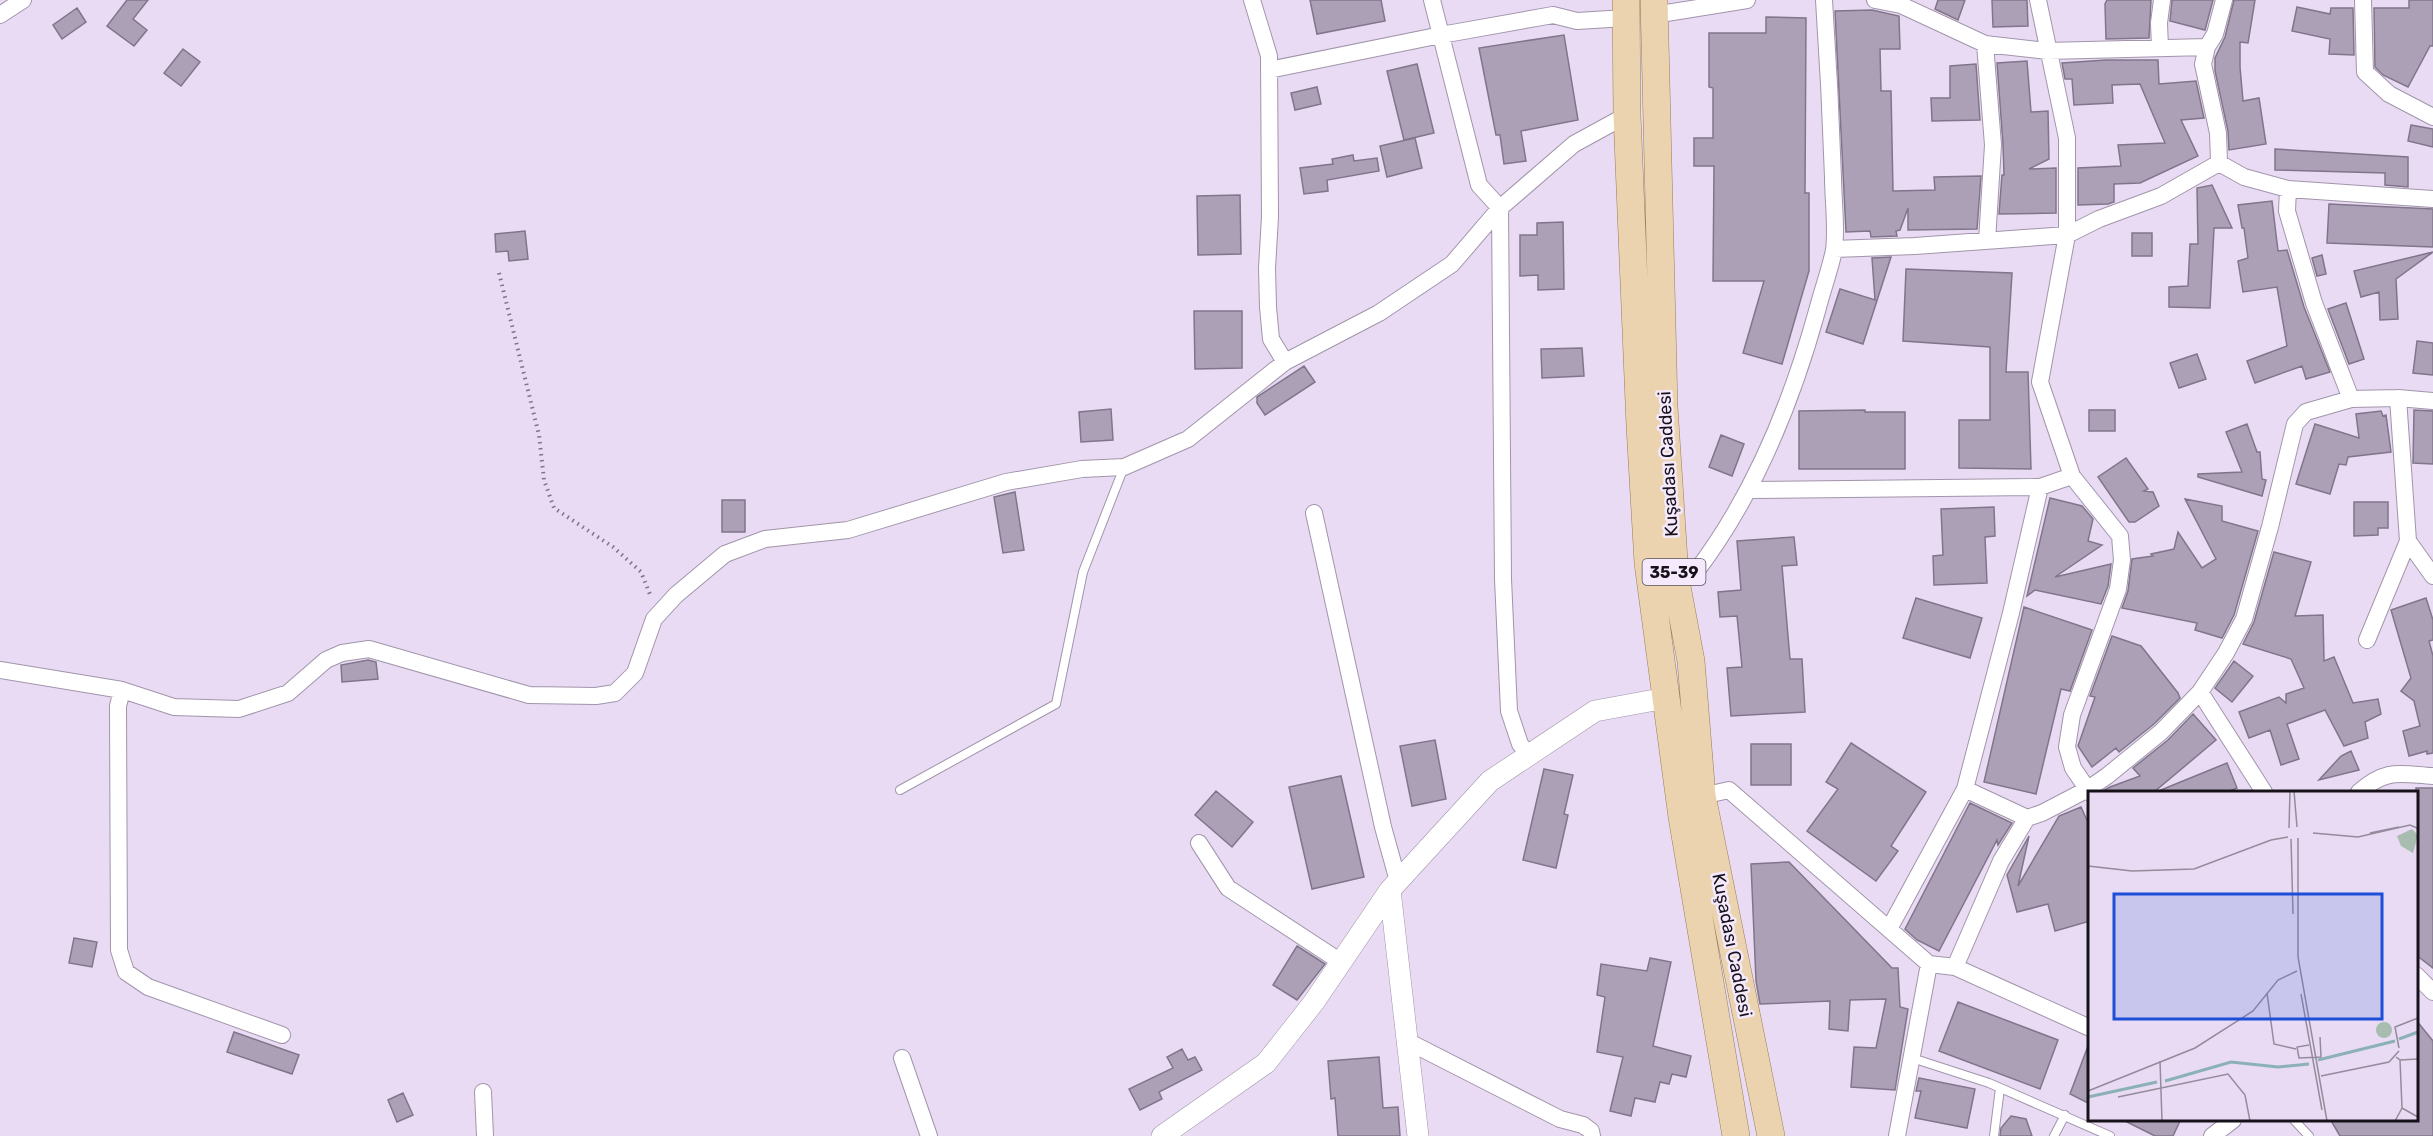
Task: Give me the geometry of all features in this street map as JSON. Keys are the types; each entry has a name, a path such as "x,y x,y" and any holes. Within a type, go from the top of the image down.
{"main road":[{"name":"Kuşadası Caddesi","path":"1654,8 1664,407 1675,576 1691,661 1702,796 1771,1136"},
{"name":"Kuşadası Caddesi","path":"1626,9 1627,115 1639,414 1648,563 1682,817 1736,1136"}],"street":[{"path":"0,15 23,0"},
{"path":"1252,0 1269,56 1268,308 1272,339 1285,362"},
{"path":"1432,0 1479,185 1500,208 1503,579 1509,711 1521,744 1529,755"},
{"path":"1654,8 1747,0"},
{"path":"1675,576 1695,573 1718,544 1735,511 1750,490 1768,452 1806,353 1834,249 1830,76 1824,0"},
{"path":"1875,0 1901,5 1985,44 2047,51 2207,47"},
{"path":"2038,0 2067,138 2067,235 2040,382 2072,476 2120,536 2122,560 2118,589 2072,715 2067,747 2073,768 2089,791 2161,732 2200,692 2226,653 2244,619 2270,527 2295,424 2306,412 2351,399 2398,398 2433,401"},
{"path":"2160,48 2158,23 2162,0"},
{"path":"2219,163 2218,133 2204,64 2207,47 2215,34 2224,0"},
{"path":"2363,0 2365,72 2389,94 2433,117"},
{"path":"1269,70 1553,15 1577,21 1626,9"},
{"path":"1985,44 1992,145 1987,241"},
{"path":"0,670 122,690 174,707 239,709 288,693 326,660 342,653 369,649 529,694 596,696 615,693 635,673 654,619 676,595 725,554 765,539 848,530 1006,482 1082,469 1124,467 1188,439 1285,362 1379,313 1452,264 1500,208 1574,144 1627,115"},
{"path":"1834,249 2067,235 2099,219 2161,196 2219,163"},
{"path":"2219,163 2244,177 2288,189 2433,199"},
{"path":"2288,189 2287,211 2313,303 2351,399"},
{"path":"2367,640 2408,541 2398,398"},
{"path":"1750,490 2040,487 2072,476"},
{"path":"1889,929 1965,789 2012,613 2040,487"},
{"path":"1314,513 1394,885 1407,1041 1418,1136"},
{"path":"2408,541 2433,576"},
{"path":"122,690 118,706 119,950 126,972 148,987 282,1035"},
{"path":"2200,692 2258,791"},
{"path":"1162,1136 1266,1063 1314,1002 1394,885 1490,781 1595,711 1666,698"},
{"path":"2360,791 2390,773 2433,776"},
{"path":"1965,789 2027,818"},
{"path":"1702,796 1729,790 1929,964 1956,968 2088,1027"},
{"path":"1956,968 2001,861 2027,818 2088,791"},
{"path":"1199,843 1228,888 1341,962"},
{"path":"1897,1136 1929,964"},
{"path":"2418,978 2428,992"},
{"path":"1407,1041 1560,1119 1583,1125 1591,1131 1592,1136"},
{"path":"902,1058 929,1136"},
{"path":"483,1092 485,1136"},
{"path":"2212,1136 2231,1121"}],"lane":[{"path":"900,790 1056,704 1083,572 1124,467"},
{"path":"1912,1058 2000,1088 2110,1136"},
{"path":"1994,1136 2000,1088"},
{"path":"2054,1136 2065,1115"},
{"path":"2296,1121 2309,1136"}],"path":[{"path":"499,273 539,435 544,480 554,508 613,547 641,572 650,592 654,619"}],"building":[{"path":"127,0 148,0 133,19 147,30 134,46 107,26"},
{"path":"1310,0 1381,0 1385,21 1317,34"},
{"path":"1938,0 1965,0 1958,20 1935,9"},
{"path":"1992,0 2027,0 2028,26 1993,27"},
{"path":"2107,0 2151,0 2149,38 2106,39 2105,4"},
{"path":"2172,0 2213,0 2205,30 2170,21"},
{"path":"2234,0 2255,0 2248,43 2240,42 2240,67 2243,101 2259,98 2266,144 2229,150 2228,131 2215,71 2215,58 2225,37"},
{"path":"2409,0 2433,0 2433,46 2430,46 2408,87 2383,75 2375,67 2374,8 2409,8"},
{"path":"2297,7 2330,14 2331,8 2353,8 2354,55 2329,54 2330,39 2292,31"},
{"path":"77,8 86,22 62,39 53,25"},
{"path":"1872,10 1899,16 1900,49 1880,49 1881,91 1891,91 1893,191 1935,190 1934,177 1981,176 1977,229 1908,230 1908,208 1900,230 1896,231 1897,236 1871,237 1870,231 1846,232 1835,11"},
{"path":"1766,17 1806,18 1805,193 1809,193 1809,271 1782,364 1743,353 1764,281 1713,281 1714,166 1694,166 1694,138 1713,138 1713,88 1709,87 1709,33 1766,33"},
{"path":"1564,35 1578,120 1521,131 1526,161 1504,164 1500,135 1496,135 1479,48"},
{"path":"183,49 200,62 181,86 164,73"},
{"path":"2158,60 2159,84 2196,81 2204,118 2181,120 2198,156 2140,183 2114,184 2114,202 2078,205 2078,168 2121,166 2118,145 2165,143 2140,84 2112,85 2113,103 2074,105 2072,79 2065,79 2062,63"},
{"path":"2027,61 2031,112 2048,111 2049,159 2029,169 2056,168 2056,213 1999,214 2002,175 2004,175 1997,63"},
{"path":"1417,64 1434,133 1404,140 1387,71"},
{"path":"1976,64 1980,120 1932,121 1931,98 1950,98 1950,66"},
{"path":"1317,87 1321,104 1295,110 1291,93"},
{"path":"2411,125 2433,129 2433,147 2408,141"},
{"path":"1415,138 1422,168 1387,177 1380,146"},
{"path":"2275,149 2408,157 2408,187 2385,185 2385,173 2275,170"},
{"path":"1353,155 1354,161 1377,158 1379,171 1327,180 1328,191 1304,194 1300,168 1333,164 1332,159"},
{"path":"2212,185 2232,228 2214,228 2210,308 2169,307 2169,287 2188,286 2190,244 2198,244 2197,188"},
{"path":"1240,195 1241,254 1198,255 1197,196"},
{"path":"2272,201 2278,251 2287,250 2304,307 2330,372 2306,379 2302,366 2255,383 2247,361 2287,346 2277,287 2243,292 2238,261 2248,258 2238,205"},
{"path":"2329,204 2433,209 2433,247 2327,243"},
{"path":"1563,222 1564,289 1538,290 1538,275 1520,276 1520,235 1537,235 1537,223"},
{"path":"525,231 528,259 509,261 508,251 496,252 495,234"},
{"path":"2132,233 2152,233 2152,256 2132,256"},
{"path":"2433,252 2396,279 2398,319 2380,320 2379,292 2361,297 2354,271"},
{"path":"2322,255 2326,274 2317,276 2312,258"},
{"path":"1891,257 1863,344 1826,332 1840,289 1875,300 1872,258"},
{"path":"1906,269 2012,273 2006,372 2028,372 2031,469 1959,468 1959,420 1990,420 1990,347 1903,341"},
{"path":"2346,303 2364,359 2349,364 2328,309"},
{"path":"1194,311 1242,311 1242,368 1195,369"},
{"path":"2417,341 2433,343 2433,375 2413,373"},
{"path":"1582,348 1584,376 1542,378 1541,349"},
{"path":"2197,354 2206,379 2179,388 2170,363"},
{"path":"1304,366 1315,382 1265,415 1257,403 1257,397"},
{"path":"1111,409 1113,440 1081,442 1079,412"},
{"path":"1865,410 1865,412 1905,412 1905,469 1799,469 1799,411"},
{"path":"2089,410 2115,410 2115,431 2089,431"},
{"path":"2414,410 2433,411 2433,464 2413,463"},
{"path":"2381,411 2383,416 2386,415 2391,452 2348,457 2346,465 2339,464 2330,494 2296,484 2315,424 2359,438 2356,414"},
{"path":"2247,424 2257,452 2260,452 2262,479 2266,480 2262,496 2198,477 2198,474 2242,472 2226,432"},
{"path":"1721,435 1744,444 1732,476 1709,467"},
{"path":"2126,458 2148,489 2144,491 2153,492 2159,506 2135,522 2129,522 2098,477"},
{"path":"1015,492 1024,550 1003,553 994,497"},
{"path":"2050,498 2082,506 2093,519 2088,541 2102,545 2055,577 2111,564 2108,586 2101,604 2035,590 2027,596"},
{"path":"2185,499 2222,506 2222,521 2258,531 2234,615 2222,638 2195,630 2197,623 2122,608 2128,591 2132,559 2153,556 2151,554 2174,549 2178,532 2202,568 2216,559"},
{"path":"722,500 745,500 745,532 722,532"},
{"path":"2354,502 2388,502 2388,528 2378,528 2378,535 2354,536"},
{"path":"1994,507 1995,536 1985,537 1987,583 1934,585 1933,556 1943,555 1941,509"},
{"path":"1794,537 1797,565 1782,566 1790,659 1802,659 1805,712 1731,716 1727,668 1742,667 1737,616 1720,617 1718,592 1741,590 1737,541"},
{"path":"2274,552 2311,562 2295,616 2323,615 2324,661 2334,657 2353,703 2378,699 2381,714 2365,722 2368,738 2344,746 2325,710 2287,724 2299,759 2281,765 2270,730 2249,738 2239,712 2279,697 2286,703 2286,694 2304,688 2291,659 2243,644 2254,622"},
{"path":"1916,598 1982,618 1970,658 1903,638"},
{"path":"2426,598 2433,620 2433,640 2429,641 2433,656 2433,753 2427,754 2427,751 2409,756 2403,731 2420,726 2414,701 2401,691 2411,678 2391,610"},
{"path":"2024,607 2092,630 2070,691 2061,689 2036,794 1984,782"},
{"path":"2112,636 2141,646 2180,698 2154,724 2119,752 2116,748 2092,767 2078,746 2095,697 2090,696"},
{"path":"368,660 376,662 378,679 342,682 341,665"},
{"path":"2234,661 2253,676 2232,702 2215,688"},
{"path":"2193,714 2216,740 2155,791 2103,791 2140,776 2133,768 2168,740"},
{"path":"1435,740 1446,799 1412,806 1400,746"},
{"path":"1851,743 1926,792 1891,846 1898,851 1876,881 1807,831 1838,789 1826,782"},
{"path":"1751,744 1791,744 1791,785 1751,785"},
{"path":"2351,751 2359,770 2319,780 2341,756"},
{"path":"2227,763 2237,788 2230,791 2158,791"},
{"path":"1544,769 1573,775 1564,814 1568,815 1556,868 1523,860"},
{"path":"1341,776 1364,877 1312,889 1289,787"},
{"path":"2416,788 2433,788 2433,968 2418,957 2418,791"},
{"path":"1216,791 1253,822 1232,847 1195,815"},
{"path":"1970,803 2012,823 1998,845 1997,840 1939,951 1917,940 1905,929"},
{"path":"2081,807 2088,823 2088,922 2055,931 2048,904 2017,912 2007,875 2029,836 2018,886 2059,816"},
{"path":"1789,862 1892,968 1898,968 1900,1007 1908,1009 1895,1090 1851,1087 1854,1047 1876,1048 1886,999 1850,1000 1848,1031 1829,1029 1830,1001 1760,1004 1756,981 1751,864"},
{"path":"74,938 97,942 92,967 69,963"},
{"path":"1297,946 1325,964 1297,1000 1273,985"},
{"path":"1650,958 1671,962 1653,1046 1691,1056 1686,1077 1672,1074 1669,1084 1660,1082 1655,1102 1635,1098 1631,1116 1610,1111 1623,1057 1597,1052 1605,997 1597,995 1601,964 1647,971"},
{"path":"1958,1002 2058,1040 2040,1089 1939,1051"},
{"path":"2418,1022 2433,1041 2433,1136 2340,1136 2331,1121 2418,1121"},
{"path":"234,1032 299,1055 292,1074 227,1052"},
{"path":"2088,1046 2088,1103 2070,1094"},
{"path":"1182,1049 1188,1060 1195,1057 1202,1070 1159,1092 1162,1099 1140,1110 1129,1089 1173,1068 1167,1057"},
{"path":"1379,1057 1383,1108 1398,1107 1400,1136 1338,1136 1335,1098 1331,1099 1328,1061"},
{"path":"1919,1078 1975,1089 1967,1128 1915,1118 1921,1091 1916,1091"},
{"path":"403,1093 413,1115 397,1122 388,1100"},
{"path":"2011,1116 2026,1119 2032,1136 2000,1136 2001,1128"},
{"path":"2125,1121 2180,1121 2173,1136 2155,1136"}]}
